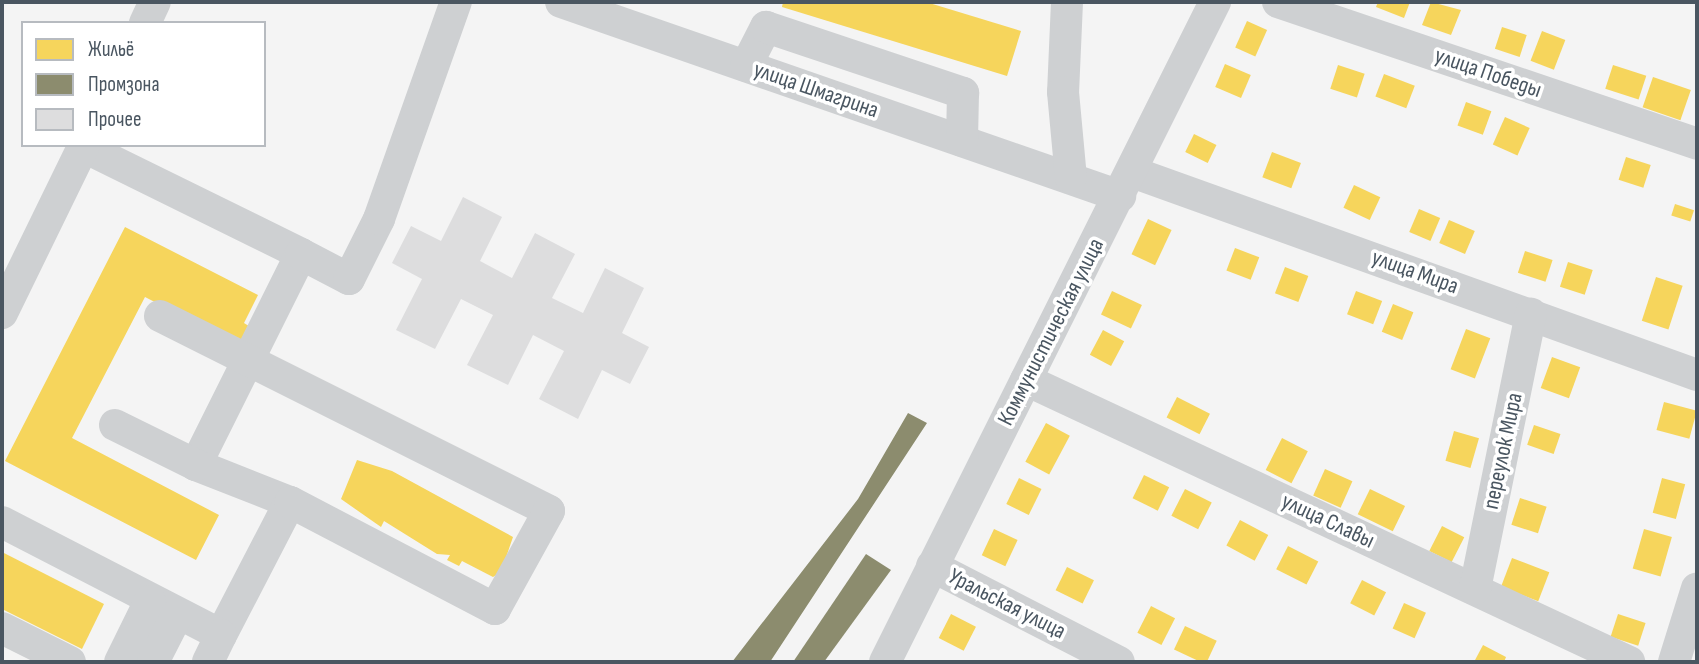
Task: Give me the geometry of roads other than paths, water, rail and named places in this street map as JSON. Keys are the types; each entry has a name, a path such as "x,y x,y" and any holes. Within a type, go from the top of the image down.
{"street":[{"path":"146,21 155,2"},
{"path":"86,147 349,279 379,219 456,2"},
{"name":"улица Шмагрина","path":"561,2 1070,178"},
{"path":"1067,2 1063,92 1070,178"},
{"name":"Коммунистическая улица","path":"884,662 1215,2"},
{"name":"улица Победы","path":"1278,2 1697,144"},
{"path":"746,66 766,27 963,93 962,141"},
{"path":"2,313 84,147"},
{"name":"улица Мира","path":"1070,178 1126,184 1531,314 1697,375"},
{"path":"196,465 301,254"},
{"name":"переулок Мира","path":"1475,589 1531,314"},
{"path":"115,425 196,465 290,502 495,609 549,511 160,316"},
{"name":"улица Славы","path":"1026,380 1629,662"},
{"path":"2,522 164,608 214,648 290,502"},
{"name":"Уральская улица","path":"932,566 1119,662"},
{"path":"1674,662 1692,624 1697,588"},
{"path":"120,662 164,608"},
{"path":"153,662 164,608"},
{"path":"2,628 70,662"}]}
